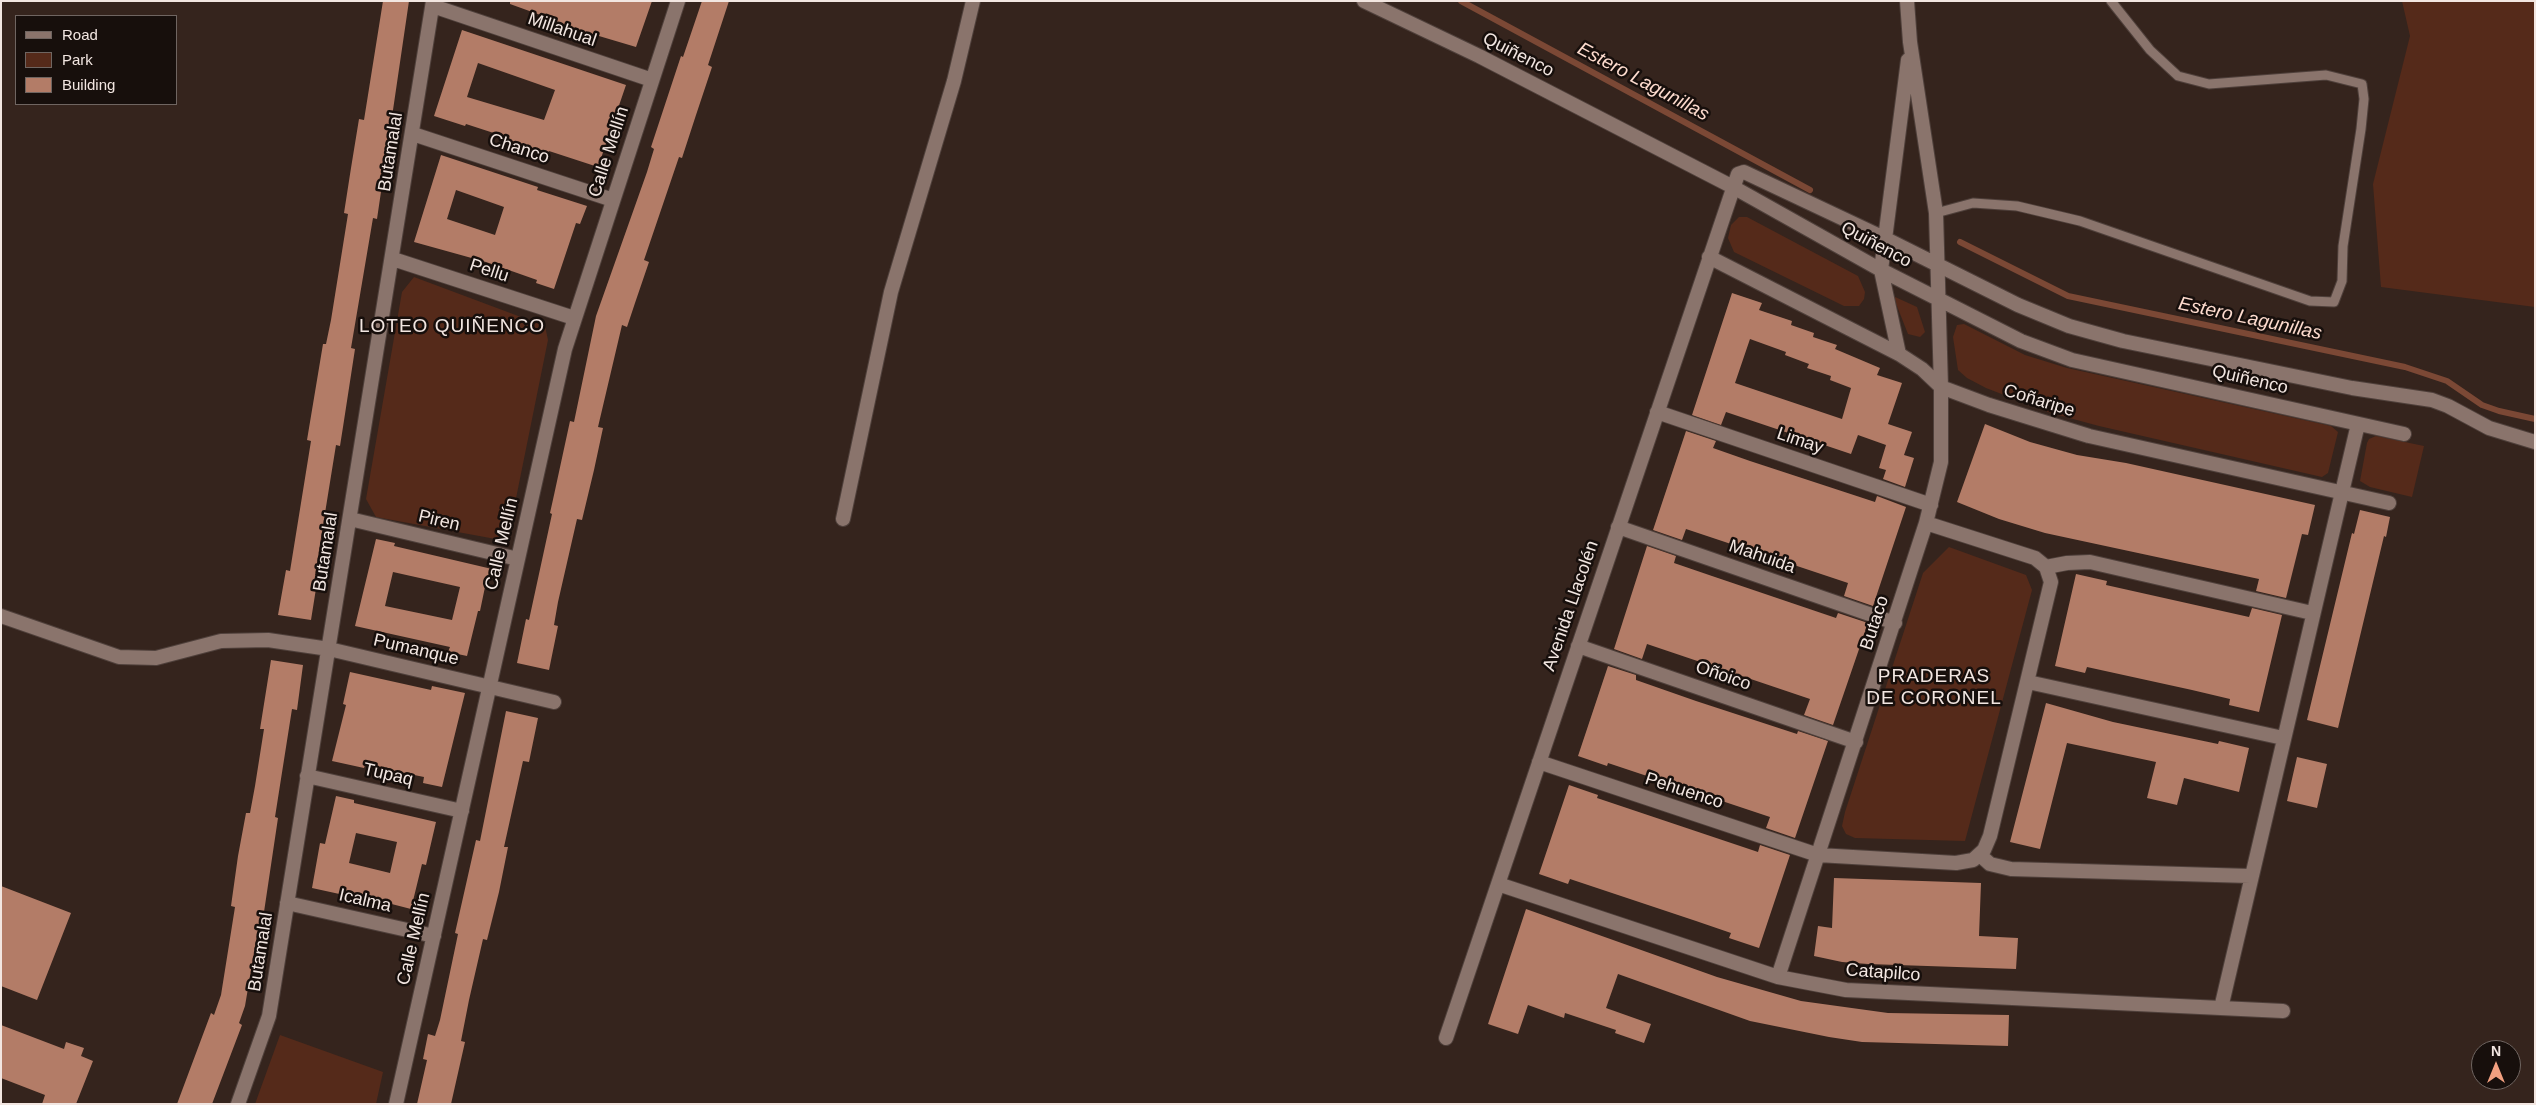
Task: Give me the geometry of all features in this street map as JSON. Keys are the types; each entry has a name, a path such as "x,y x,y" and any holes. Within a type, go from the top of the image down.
{"street":[{"name":"Calle Mellín","path":"396,1104 574,318 678,1"},
{"path":"843,519 891,292 954,81 973,1"},
{"name":"Quiñenco","path":"1364,1 1479,56 1733,187 1881,270 2021,341 2072,360 2404,434"},
{"path":"1899,354 1881,270 1910,42 1907,1"},
{"name":"Millahual","path":"433,4 652,80"},
{"name":"Butamalal","path":"238,1104 269,1016 433,4"},
{"name":"Butaco","path":"1778,977 1895,623 1932,505 1941,462 1941,387 1936,213 1910,42"},
{"name":"Chanco","path":"412,134 613,200"},
{"name":"Quiñenco","path":"1733,187 1738,174 1744,172 1884,238 2026,309 2069,326 2122,341 2352,388 2432,400 2448,406 2489,428 2535,442"},
{"name":"Avenida Llacolén","path":"1446,1038 1733,187"},
{"name":"Coñaripe","path":"1709,257 1899,354 1918,365 1941,387 2027,418 2082,434 2389,504"},
{"name":"Pellu","path":"393,259 574,318"},
{"name":"Limay","path":"1657,412 1932,505"},
{"path":"2221,1008 2250,876 2358,424"},
{"name":"Piren","path":"350,520 518,559"},
{"path":"1926,524 2035,558 2046,567 2050,574 2050,590 1990,836 1980,855 1990,864 2011,869 2250,876"},
{"name":"Mahuida","path":"1618,527 1895,623"},
{"path":"2046,567 2078,561 2090,562 2312,613"},
{"name":"Pumanque","path":"1,616 107,653 132,658 156,658 221,641 268,640 329,649 554,702"},
{"name":"Oñoico","path":"1578,646 1856,742"},
{"path":"2028,682 2283,738"},
{"name":"Pehuenco","path":"1539,762 1818,855 1956,863 1965,862 1980,855"},
{"name":"Tupaq","path":"307,776 462,811"},
{"name":"Catapilco","path":"1498,884 1778,977 1846,990 2283,1011"},
{"name":"Icalma","path":"287,903 434,936"}],"lane":[{"path":"1936,213 1973,203 2017,206 2080,221 2310,301 2334,302 2342,281 2343,246 2361,129 2364,99 2362,84 2326,74 2209,84 2178,76 2150,50 2111,1"}],"green space":[{"path":"2402,1 2535,1 2535,307 2381,287 2373,184 2410,36"},
{"path":"1739,217 1747,217 1858,276 1865,292 1864,299 1859,306 1844,306 1734,252 1728,238 1731,225"},
{"path":"414,277 545,326 548,340 510,528 501,540 376,517 366,499 402,292"},
{"path":"1893,296 1917,307 1925,332 1920,337 1908,334"},
{"path":"1964,324 2025,355 2067,368 2331,426 2338,432 2328,473 2322,477 2099,426 2051,413 1986,388 1967,378 1958,370 1953,337 1957,325"},
{"path":"2376,436 2424,446 2412,497 2370,487 2360,481 2367,443 2369,439"},
{"path":"1949,547 2026,575 2032,590 1965,841 1855,838 1846,834 1842,826 1845,812 1923,573"},
{"path":"280,1035 383,1072 376,1104 255,1104"}],"building":[{"path":"383,1 409,1 377,219 373,218 351,348 355,349 340,446 336,445 315,575 318,576 311,620 278,615 286,570 290,571 311,441 307,440 323,344 326,344 331,320 348,214 344,213 351,168 359,119 364,120"},
{"path":"510,1 652,1 636,47 545,20 546,17 510,4"},
{"path":"702,1 729,1 708,65 712,67 682,158 679,157 644,260 649,262 627,327 622,325 598,427 603,428 594,470 582,520 577,519 558,602 554,625 558,626 549,670 517,663 526,619 529,620 570,421 574,422 596,316 647,172 654,149 651,147 681,56 683,57"},
{"path":"462,30 626,85 598,167 549,151 547,156 504,141 506,137 434,116","holes":["478,63 555,90 544,120 467,97"]},
{"path":"441,155 538,187 537,190 587,206 580,224 576,223 554,289 536,283 537,280 486,262 414,242","holes":["456,190 504,207 495,235 447,219"]},
{"path":"1732,293 1762,303 1759,310 1792,321 1791,325 1814,333 1813,337 1837,345 1835,349 1880,368 1877,375 1902,383 1888,424 1912,432 1904,455 1914,458 1905,487 1883,479 1886,470 1879,468 1886,445 1858,435 1851,454 1726,412 1721,425 1692,415","holes":["1750,339 1786,352 1785,355 1809,364 1807,368 1831,376 1830,380 1851,388 1842,419 1735,383"]},
{"path":"1985,424 2030,442 2077,455 2126,463 2315,505 2308,535 2302,534 2286,598 2256,591 2259,579 2045,533 1999,519 1957,502"},
{"path":"1686,431 1716,441 1713,448 1750,461 1875,502 1877,496 1906,507 1873,606 1844,596 1848,583 1686,529 1682,540 1653,530"},
{"path":"2360,510 2390,517 2338,728 2307,720 2352,533 2354,534"},
{"path":"376,539 395,543 394,546 492,569 488,588 485,587 480,611 478,611 467,656 448,652 450,647 355,626","holes":["393,572 460,587 452,620 385,606"]},
{"path":"1647,546 1676,556 1674,563 1836,618 1838,613 1868,623 1833,725 1804,715 1810,699 1647,644 1642,659 1614,649"},
{"path":"2076,574 2107,581 2106,585 2249,617 2252,608 2282,615 2259,712 2229,705 2230,699 2192,690 2087,667 2085,673 2055,666"},
{"path":"271,660 303,665 297,710 292,709 275,817 278,818 264,912 261,911 245,1006 239,1023 242,1025 212,1104 177,1104 211,1013 214,1015 221,995 235,907 231,906 238,856 246,813 250,813 255,786 264,729 260,729"},
{"path":"1608,666 1636,675 1636,680 1696,701 1797,734 1798,731 1828,741 1795,838 1766,828 1770,817 1608,763 1607,766 1578,756"},
{"path":"350,672 431,690 432,686 465,693 442,787 423,783 424,777 365,765 364,768 332,761 346,705 343,704"},
{"path":"2046,703 2113,722 2218,744 2219,741 2249,748 2239,792 2184,778 2177,805 2147,798 2156,762 2067,743 2040,849 2010,842"},
{"path":"506,711 538,718 529,762 523,761 504,847 508,847 499,892 487,940 483,939 469,1000 461,1041 465,1042 451,1104 417,1104 427,1060 423,1059 428,1034 435,1036 440,1020 458,934 455,933 476,840 480,841"},
{"path":"2297,757 2327,764 2317,808 2287,801"},
{"path":"1569,785 1598,795 1597,798 1758,852 1760,845 1790,855 1759,948 1729,938 1731,933 1696,921 1570,879 1568,884 1539,874"},
{"path":"336,796 354,800 354,803 436,822 426,865 422,864 411,909 345,892 344,895 312,888 320,843 325,844","holes":["356,833 397,842 390,873 349,863"]},
{"path":"1834,878 1981,883 1979,936 2018,938 2016,969 1868,964 1842,962 1814,956 1818,926 1832,928"},
{"path":"1,886 71,913 37,1000 1,986"},
{"path":"1526,909 1717,977 1801,1001 1888,1013 2009,1015 2008,1046 1862,1042 1829,1037 1750,1021 1618,974 1606,1008 1651,1024 1644,1043 1615,1033 1616,1030 1565,1013 1564,1018 1528,1005 1518,1034 1488,1024"},
{"path":"1,1025 64,1049 66,1042 84,1048 81,1056 93,1061 76,1104 42,1104 45,1095 1,1078"}],"waterway":[{"name":"Estero Lagunillas","path":"1461,1 1810,190"},
{"name":"Estero Lagunillas","path":"1960,242 2068,296 2405,367 2447,381 2482,405 2535,419"}],"district":[{"name":"LOTEO QUIÑENCO","path":"452,327"},
{"name":"PRADERAS DE CORONEL","path":"1934,688"}]}
